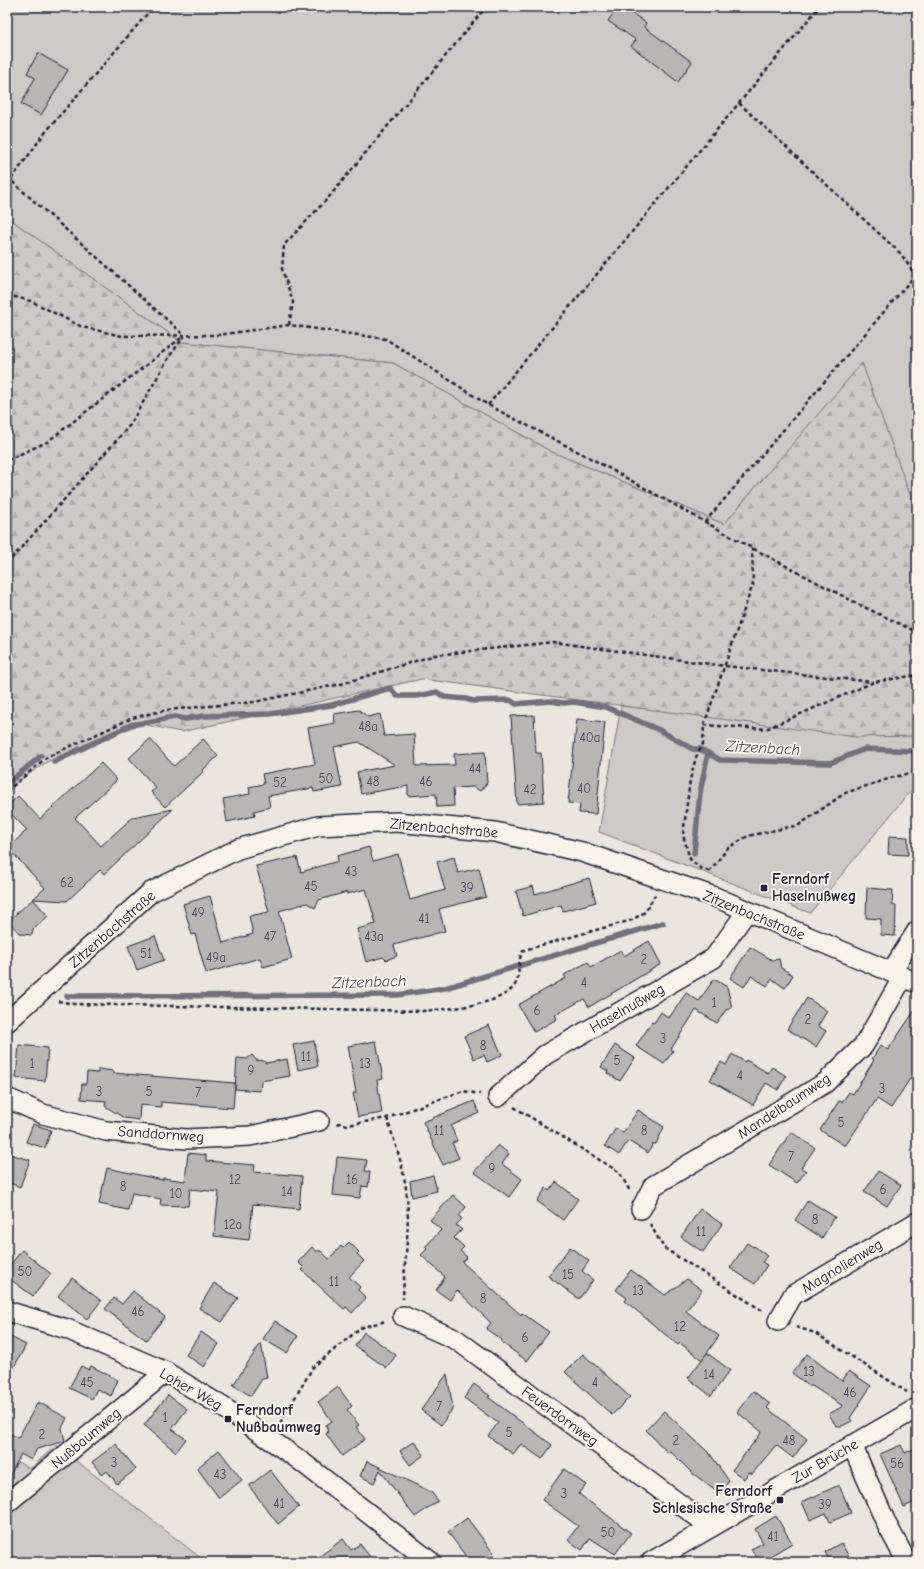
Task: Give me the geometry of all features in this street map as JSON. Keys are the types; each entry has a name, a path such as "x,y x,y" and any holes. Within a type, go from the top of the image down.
{"street":[{"name":"Zitzenbachstraße","path":"7,1022 34,996 151,892 238,849 318,826 397,822 495,832 582,852 700,892 904,977"},
{"name":"Haselnußweg","path":"498,1097 545,1055 714,958 747,911"},
{"name":"Mandelbaumweg","path":"641,1209 653,1186 825,1083 864,1045 904,977 917,931"},
{"name":"Sanddornweg","path":"7,1098 43,1114 106,1131 186,1139 250,1136 319,1121"},
{"name":"Magnolienweg","path":"778,1321 793,1295 917,1222"},
{"name":"Loher Weg","path":"7,1311 67,1329 166,1372 269,1439 348,1496 431,1562"},
{"name":"Feuerdornweg","path":"403,1316 457,1340 711,1527"},
{"name":"Nußbaumweg","path":"7,1503 166,1372"},
{"name":"Zur Brüche","path":"651,1562 917,1408"},
{"path":"852,1445 887,1525 907,1562"}],"path":[{"path":"7,185 44,134 153,7"},
{"path":"289,325 293,302 282,269 284,245 329,197 486,7"},
{"path":"488,405 819,7"},
{"path":"739,104 901,254 916,274 917,280"},
{"path":"7,177 184,335"},
{"path":"705,522 916,274"},
{"path":"7,295 31,301 82,327 122,336 218,335 289,325 386,339 488,405 594,460 752,548 858,604 917,632"},
{"path":"7,460 47,442 184,335"},
{"path":"7,564 130,425 169,357 184,335"},
{"path":"709,871 700,868 690,859 683,835 690,780 696,757 702,744 704,725 752,584 752,548"},
{"path":"7,791 47,757 132,718 166,710 254,702 341,684 435,655 553,642 725,666 874,682"},
{"path":"704,725 766,729 874,682 917,675"},
{"path":"700,892 709,871 728,848 748,836 799,825 845,793 894,777 917,772"},
{"path":"34,996 74,1004 423,1011 454,1008 487,1001 509,992 517,981 520,955 524,950 632,920 644,912 653,901 661,879"},
{"path":"269,1439 285,1417 313,1367 362,1327 403,1316 407,1221 406,1189 399,1156 387,1118"}],"green space":[{"path":"7,7 917,7 917,514 862,364 724,524 552,452 393,363 181,342 7,217"},
{"path":"7,217 181,342 393,363 552,452 724,524 862,363 917,514 917,736 856,737 422,679 181,732 132,722 47,762 7,789"},
{"path":"621,706 917,735 917,783 810,913 599,832"},
{"path":"56,1445 206,1562 7,1562 7,1456 30,1469"}],"building":[{"path":"618,7 623,7 646,23 644,27 692,62 678,82 631,46 636,40 608,21"},
{"path":"38,53 68,70 41,115 21,104 35,78 27,73"},
{"path":"359,710 368,717 380,714 384,736 414,734 416,766 455,765 454,754 485,752 487,783 480,791 474,787 453,788 454,806 437,807 436,794 408,796 408,786 361,794 357,772 395,765 359,742 334,747 342,787 314,792 313,788 268,796 270,807 254,811 255,816 227,822 223,799 250,794 249,787 264,784 262,774 315,764 308,728 335,723 334,714"},
{"path":"534,715 536,753 541,753 544,802 517,804 511,716"},
{"path":"577,719 605,722 596,814 579,813 580,804 568,803"},
{"path":"150,739 174,766 203,739 218,756 165,807 151,792 156,788 129,758"},
{"path":"101,763 117,780 75,818 101,846 133,817 173,809 104,874 100,870 67,901 33,899 45,888 8,848 27,830 7,810 7,807 18,796 40,819"},
{"path":"889,836 908,837 908,855 888,854"},
{"path":"369,847 373,861 398,854 410,900 445,890 437,862 454,857 458,873 479,868 486,897 439,909 445,931 394,945 397,956 386,960 383,957 366,962 357,929 376,924 366,889 347,894 347,892 319,900 315,908 307,903 279,911 292,959 263,967 260,958 206,973 195,934 192,935 183,904 210,896 223,943 253,934 249,916 269,912 256,866 297,857 301,872 338,861 337,856"},
{"path":"589,878 596,902 563,911 561,905 523,916 516,891 533,886 535,894"},
{"path":"867,888 893,890 892,905 896,905 895,936 881,935 881,919 866,918"},
{"path":"33,899 48,916 33,930 32,935 20,934 8,921"},
{"path":"155,936 164,960 137,970 128,946"},
{"path":"649,941 661,964 589,1007 584,999 555,1015 557,1019 534,1032 518,1005 566,978 564,975 588,962 591,967 621,950 624,956"},
{"path":"750,947 772,960 779,959 781,968 793,975 785,988 772,979 767,986 751,976 744,987 730,978"},
{"path":"714,979 727,987 732,1008 726,1010 717,1023 696,1010 671,1049 673,1051 664,1064 636,1046 652,1022 654,1023 661,1012 669,1018 686,993 699,1001"},
{"path":"807,998 827,1011 818,1026 826,1031 816,1047 787,1029"},
{"path":"917,1007 917,1068 891,1108 877,1099 845,1146 820,1130 839,1101 842,1102 849,1092 853,1094 874,1060 872,1059 881,1045 888,1050"},
{"path":"489,1025 502,1055 487,1062 484,1055 474,1059 464,1036"},
{"path":"314,1041 318,1066 298,1070 293,1045"},
{"path":"376,1041 383,1079 377,1080 382,1113 358,1117 353,1093 356,1093 348,1046"},
{"path":"19,1045 48,1048 45,1081 16,1078"},
{"path":"615,1045 635,1058 620,1081 607,1073 608,1071 601,1067"},
{"path":"732,1054 745,1062 746,1060 768,1073 772,1067 786,1076 778,1090 766,1083 753,1105 710,1080 721,1062 726,1065"},
{"path":"252,1055 256,1060 264,1061 266,1063 287,1059 290,1076 261,1081 260,1091 235,1089 237,1058 247,1059"},
{"path":"98,1069 113,1071 113,1073 235,1083 233,1108 161,1102 161,1107 140,1105 139,1120 124,1118 105,1106 106,1101 81,1099 82,1084 86,1084 87,1072 98,1073"},
{"path":"474,1101 479,1113 451,1126 457,1141 452,1143 459,1158 443,1165 423,1122"},
{"path":"638,1110 664,1127 656,1144 653,1144 648,1153 628,1141 619,1155 605,1146 616,1128 623,1133"},
{"path":"33,1124 51,1130 45,1148 26,1142"},
{"path":"791,1132 815,1148 801,1168 806,1171 797,1183 769,1165"},
{"path":"498,1145 509,1154 502,1164 522,1179 509,1197 474,1172"},
{"path":"7,1153 30,1160 20,1187 7,1182"},
{"path":"188,1153 206,1155 206,1161 255,1165 254,1172 302,1176 299,1209 253,1204 249,1240 214,1236 219,1192 190,1189 188,1206 160,1205 161,1199 132,1193 128,1210 99,1204 107,1168 163,1180 163,1178 185,1181"},
{"path":"337,1157 367,1160 365,1171 370,1172 368,1187 362,1186 360,1198 333,1195"},
{"path":"878,1171 901,1185 887,1206 864,1192"},
{"path":"433,1175 437,1191 412,1197 410,1181"},
{"path":"556,1182 578,1199 563,1220 537,1201 546,1188 549,1191"},
{"path":"453,1195 466,1207 459,1216 462,1219 456,1225 462,1230 454,1238 464,1247 460,1251 467,1257 462,1262 521,1315 522,1313 549,1332 527,1361 486,1329 491,1323 457,1290 450,1300 436,1290 445,1277 421,1255 427,1249 425,1247 441,1230 430,1220"},
{"path":"808,1200 835,1217 822,1238 795,1220"},
{"path":"700,1209 722,1224 703,1252 681,1237"},
{"path":"349,1242 359,1252 357,1254 364,1261 349,1277 360,1287 358,1290 366,1298 352,1313 346,1307 344,1309 302,1270 304,1268 298,1262 312,1247 316,1251 321,1251 329,1259 341,1246 343,1248"},
{"path":"747,1243 753,1247 754,1246 767,1256 762,1262 767,1265 755,1284 730,1268"},
{"path":"570,1247 589,1261 582,1271 593,1280 579,1299 548,1276"},
{"path":"22,1250 51,1274 33,1296 7,1277 7,1269"},
{"path":"631,1270 665,1295 687,1279 702,1290 686,1311 719,1336 702,1360 680,1343 678,1345 625,1301 627,1298 616,1290"},
{"path":"72,1278 101,1301 87,1319 58,1296"},
{"path":"214,1283 238,1298 222,1322 199,1308"},
{"path":"133,1291 165,1317 146,1340 105,1309 114,1298 122,1304"},
{"path":"275,1321 298,1336 287,1353 263,1339"},
{"path":"201,1332 219,1344 204,1367 186,1355"},
{"path":"364,1332 396,1355 387,1368 355,1346"},
{"path":"7,1335 26,1345 7,1380"},
{"path":"261,1343 267,1378 262,1379 251,1396 233,1385"},
{"path":"707,1353 730,1370 711,1396 688,1378"},
{"path":"583,1354 630,1397 612,1415 565,1372"},
{"path":"807,1354 842,1381 849,1371 871,1386 850,1418 852,1421 842,1426 836,1426 829,1414 843,1406 812,1386 809,1386 792,1373"},
{"path":"81,1366 89,1370 91,1366 118,1380 111,1396 97,1389 92,1399 69,1388"},
{"path":"447,1374 453,1408 441,1425 421,1410"},
{"path":"474,1384 490,1396 488,1397 552,1445 542,1459 521,1444 513,1454 488,1436 498,1423 464,1398"},
{"path":"338,1387 352,1406 347,1410 359,1425 356,1427 365,1439 342,1456 326,1434 328,1432 326,1425 332,1421 318,1402"},
{"path":"753,1391 770,1404 767,1408 807,1439 793,1458 776,1445 752,1474 749,1472 744,1479 732,1470 762,1432 737,1412"},
{"path":"168,1395 187,1409 172,1429 186,1439 176,1452 144,1425"},
{"path":"38,1402 67,1418 62,1428 65,1441 37,1449 31,1460 21,1454 7,1481 7,1432 18,1438"},
{"path":"664,1411 710,1454 729,1481 720,1493 692,1473 670,1451 668,1453 646,1430"},
{"path":"414,1441 424,1455 410,1465 400,1451"},
{"path":"116,1444 136,1469 117,1484 107,1471 102,1475 92,1462"},
{"path":"901,1445 905,1453 917,1447 917,1501 904,1507 880,1454"},
{"path":"219,1450 242,1480 219,1498 197,1468"},
{"path":"367,1461 431,1492 438,1501 415,1517 380,1470 374,1483 360,1476"},
{"path":"564,1469 586,1485 579,1494 631,1533 615,1554 590,1538 582,1550 568,1540 578,1526 542,1500"},
{"path":"270,1470 299,1507 278,1524 249,1486"},
{"path":"839,1485 851,1513 830,1522 826,1513 810,1520 802,1502"},
{"path":"776,1516 792,1543 772,1555 775,1562 760,1562 751,1549 763,1543 755,1529"},
{"path":"467,1518 500,1562 470,1562 448,1532"},
{"path":"343,1539 351,1550 360,1544 374,1562 312,1562"},
{"path":"841,1543 852,1562 830,1562 825,1552"}],"waterway":[{"path":"54,762 131,725 175,717 186,719 204,716 270,714 332,705 390,688 397,696 417,696 437,692 444,697 473,701 510,700 516,704 550,701 564,703 573,702 606,707 657,729 693,749 700,749 708,753"},
{"name":"Zitzenbach","path":"694,853 700,793 708,753 720,760 830,763 865,749 917,751"},
{"path":"7,784 41,756"},
{"name":"Zitzenbach","path":"67,996 397,995 445,988 663,923"}],"place":[{"name":"Ferndorf Haselnußweg","path":"764,888"},
{"name":"Ferndorf Nußbaumweg","path":"228,1419"},
{"name":"Ferndorf Schlesische Straße","path":"780,1500"}]}
